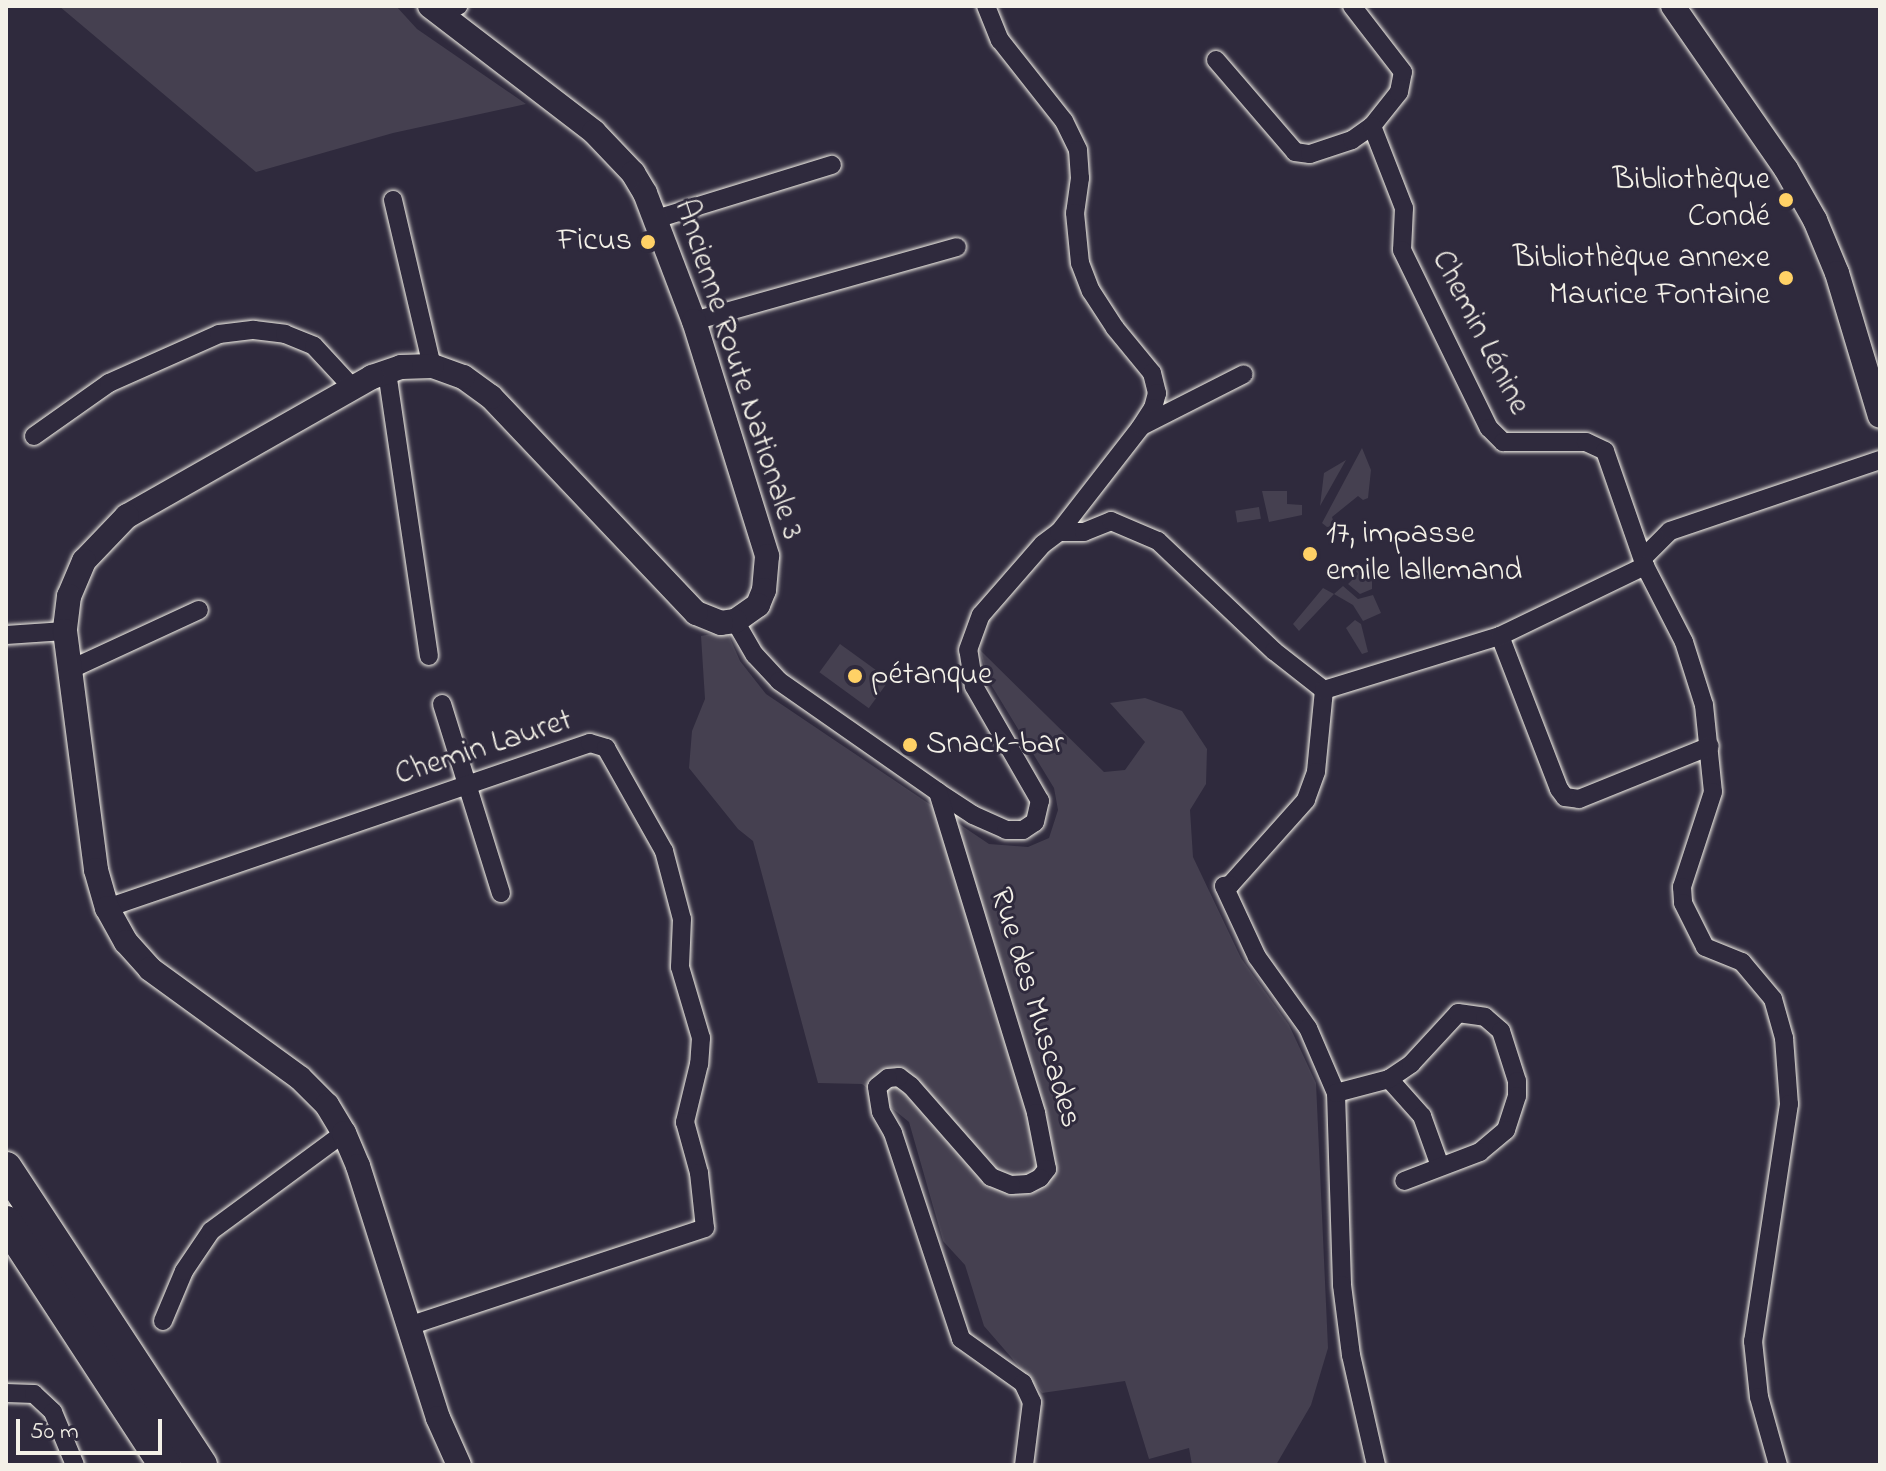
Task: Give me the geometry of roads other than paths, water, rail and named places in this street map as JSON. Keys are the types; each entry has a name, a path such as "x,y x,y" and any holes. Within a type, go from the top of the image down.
{"highway":[{"path":"6,1168 201,1465"},
{"path":"6,1222 165,1465"}],"main road":[{"path":"1673,6 1786,169 1815,220 1837,273 1880,416"},
{"name":"Ancienne Route Nationale 3","path":"442,9 614,150 633,173 656,219 694,321 767,556 764,590 758,605 735,621"},
{"path":"459,1465 438,1418 411,1325 344,1133 327,1105 300,1078 150,969 126,942 107,908 96,870 69,670 65,631 69,596 84,561 127,516 353,388 401,367 432,366 463,377 491,397 696,613 721,623 735,621"}],"street":[{"path":"735,621 755,655 779,681 938,792 973,815 1006,830 1023,830 1035,822 1040,813 1036,788 974,686 968,650 981,615 1043,544 1059,532 1140,428 1157,393 1152,373 1115,328 1091,291 1080,263 1076,238 1078,150 1064,121 1018,68 1000,40 986,6"},
{"path":"1216,60 1295,152 1310,154 1352,140 1372,126 1399,92 1403,72 1352,6"},
{"name":"Chemin Lénine","path":"1372,126 1404,208 1402,250 1489,428 1503,442 1586,442 1605,451 1644,562 1684,642 1704,705 1713,792 1682,887 1683,903 1705,947 1742,962 1773,999 1784,1038 1789,1104 1753,1341 1759,1397 1778,1465"},
{"path":"656,219 832,165"},
{"path":"393,200 432,366"},
{"path":"694,321 957,247"},
{"path":"34,436 109,383 219,334 254,330 285,334 314,346 353,388"},
{"path":"387,372 429,656"},
{"path":"1140,428 1244,374"},
{"path":"1324,690 1500,636 1644,562 1670,531 1880,460"},
{"path":"1059,532 1084,532 1111,521 1158,541 1263,641 1324,690"},
{"path":"69,670 199,610"},
{"path":"6,635 65,631"},
{"path":"1500,636 1559,789 1565,797 1579,799 1710,746"},
{"path":"1324,690 1316,772 1306,800 1230,885 1224,886 1257,957 1308,1028 1336,1093 1342,1285 1351,1355 1376,1465"},
{"path":"442,704 501,893"},
{"name":"Chemin Lauret","path":"107,908 596,743 610,754 664,851 682,919 680,967 699,1026 699,1064 685,1122 695,1155 706,1223 697,1234 568,1272 411,1325"},
{"name":"Rue des Muscades","path":"938,792 1036,1113 1047,1169 1040,1178 1028,1184 1011,1185 991,1177 911,1086 899,1077 888,1078 877,1087 881,1112 893,1133 961,1339 1023,1383 1032,1402 1024,1465"},
{"path":"1336,1093 1389,1079 1411,1064 1455,1015 1473,1012 1494,1022 1506,1040 1514,1066 1517,1096 1509,1122 1498,1140 1480,1152 1404,1181"},
{"path":"1389,1079 1422,1116 1440,1166"},
{"path":"163,1321 184,1271 211,1231 344,1133"},
{"path":"6,1393 34,1394 53,1412 75,1465"}],"place":[{"name":"Bibliothèque Condé","path":"1786,200"},
{"name":"Ficus","path":"648,242"},
{"name":"Bibliothèque annexe Maurice Fontaine","path":"1786,278"},
{"name":"17, impasse emile lallemand","path":"1310,554"},
{"name":"pétanque","path":"855,676"},
{"name":"Snack-bar","path":"910,745"}]}
